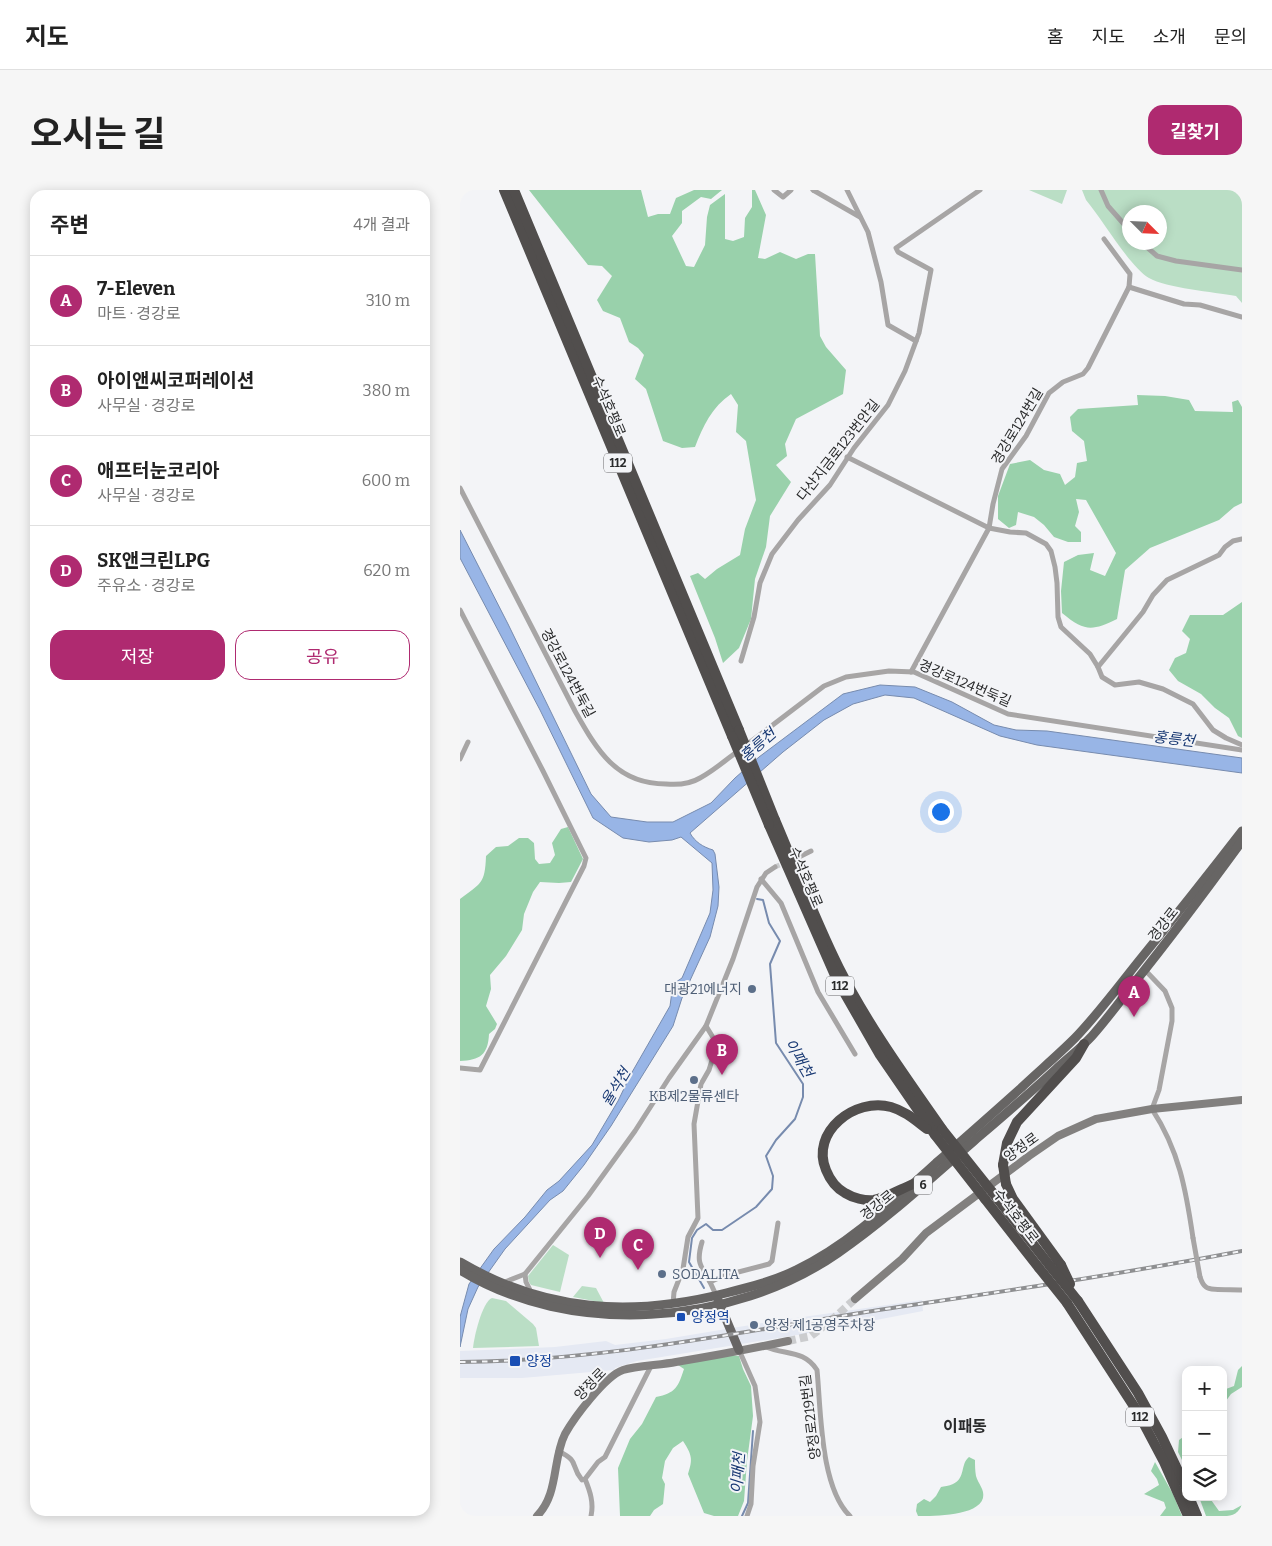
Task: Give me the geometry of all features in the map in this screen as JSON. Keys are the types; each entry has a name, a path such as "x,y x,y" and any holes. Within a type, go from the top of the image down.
{"highway":[{"name":"수석호평로","path":"504,190 736,733"},
{"name":"수석호평로","path":"514,190 772,822 810,922 845,996 880,1055 989,1196 1039,1268 1082,1324 1137,1410 1164,1462 1188,1516"},
{"path":"1055,1265 1013,1199 1006,1184 1003,1165 1006,1143 1017,1122 1076,1058 1084,1044"},
{"path":"913,1184 874,1200 858,1198 844,1192 832,1182 824,1164 824,1142 828,1133 835,1124 850,1113 858,1109 881,1106 889,1106 904,1112 939,1132"},
{"name":"수석호평로","path":"989,1196 1055,1265"},
{"name":"112","path":"1055,1265 1138,1393 1182,1480"},
{"path":"1190,1501 1196,1516"}],"main road":[{"name":"경강로","path":"496,1284 533,1295 608,1308 673,1304 718,1300 795,1271 821,1257 855,1233 913,1184 1077,1036 1242,831"},
{"name":"경강로","path":"460,1270 474,1274 534,1302 570,1311 600,1314 650,1315 778,1287 837,1254 928,1181 1084,1044 1145,969 1242,841"},
{"name":"양정로","path":"855,1299 895,1264 926,1233 1058,1136 1096,1119 1152,1108 1242,1100"},
{"name":"경강로","path":"460,1262 474,1274"},
{"path":"718,1300 739,1350"},
{"name":"양정로","path":"537,1516 546,1504 551,1492 558,1451 564,1435 600,1387 622,1370 788,1341"}],"street":[{"path":"774,190 783,197 791,190"},
{"path":"813,190 860,217"},
{"path":"846,190 868,232 879,273 888,325 916,341"},
{"name":"다산지금로123번안길","path":"740,661 754,617 760,583 772,554 798,520 830,485 847,458 888,405 905,371 919,333 931,270 898,252 896,248 980,190"},
{"path":"1102,190 1108,206 1122,222"},
{"path":"1104,239 1130,274 1130,287 1184,304 1200,305 1242,317"},
{"path":"1150,250 1157,256 1176,261 1242,270"},
{"name":"경강로124번길","path":"990,528 993,504 1002,469 1026,436 1049,393 1055,386 1082,374 1088,368 1130,287"},
{"path":"847,458 990,528 1026,533 1046,544 1051,552 1055,566 1058,617 1062,627 1082,645 1098,667 1102,677 1115,684 1139,682 1163,689 1193,704 1214,730 1242,745"},
{"name":"경강로124번둑길","path":"460,488 592,742 606,759 619,770 636,780 655,784 679,785 699,779 824,686 846,677 890,670 911,672 1008,714 1242,750"},
{"path":"911,672 990,528"},
{"path":"1098,667 1143,612 1152,595 1166,580 1218,555 1233,541 1242,539"},
{"path":"460,610 586,858 584,866 480,1070 460,1068"},
{"path":"460,758 468,742"},
{"path":"801,856 811,851"},
{"path":"496,1284 508,1282 525,1274 620,1153 706,1026 733,959 752,898 761,879 766,873 775,868"},
{"path":"761,879 781,903 818,992 855,1054"},
{"path":"1137,963 1166,991 1172,1008 1172,1021 1159,1090 1152,1108 1162,1124 1179,1164 1185,1188 1200,1277 1205,1287 1210,1290 1229,1288 1242,1290"},
{"path":"673,1304 674,1292 683,1269 688,1238 698,1218 694,1124 701,1084 709,1070 717,1044 706,1026"},
{"path":"710,1282 723,1276 771,1262 774,1258 778,1223"},
{"path":"702,1242 698,1260 718,1300"},
{"path":"525,1274 526,1282 533,1295"},
{"name":"양정로219번길","path":"763,1346 805,1357 812,1362 817,1370 827,1468 839,1502 850,1516"},
{"path":"739,1350 755,1386 760,1422 751,1504 747,1516"},
{"path":"585,1479 598,1462 605,1458 651,1366"},
{"path":"558,1451 569,1456 574,1461 576,1473 582,1480 585,1479"},
{"path":"585,1479 593,1509 591,1516"}],"shaded area":[{"path":"922,1300 923,1311 803,1334 637,1361 614,1370 522,1378 460,1378 460,1351 555,1347 606,1341 615,1345"}],"green space":[{"path":"529,190 641,190 648,217 658,214 670,214 676,198 694,190 722,190 711,199 701,197 682,211 682,223 672,236 686,266 694,267 705,245 710,205 725,194 725,239 733,241 744,237 745,218 752,207 752,190 755,190 766,215 758,258 765,259 780,252 796,259 808,254 815,254 820,336 826,347 846,370 843,394 796,419 785,444 787,456 776,465 791,482 770,516 766,547 755,579 751,619 739,648 723,663 690,576 698,573 705,579 740,555 745,529 756,500 746,441 736,432 738,405 731,394 724,399 705,424 695,447 682,448 663,441 646,389 635,379 644,355 629,342 620,318 603,311 597,300 612,276 602,266 588,265"},
{"path":"1029,190 1067,190 1062,204"},
{"path":"1082,190 1242,190 1242,303 1236,296 1178,287 1157,281 1149,278 1133,264 1123,250 1167,250 1167,205 1122,205 1122,249 1086,200"},
{"path":"1137,395 1165,396 1189,400 1195,411 1233,412 1232,402 1238,400 1242,407 1242,503 1234,507 1219,520 1150,548 1125,570 1117,619 1101,626 1089,628 1077,624 1062,613 1061,591 1064,562 1078,555 1094,553 1090,570 1105,576 1116,553 1086,500 1076,499 1079,512 1075,526 1081,532 1081,542 1068,542 1054,537 1034,517 1018,512 1016,525 1009,528 998,519 998,496 1010,464 1030,460 1044,470 1060,474 1065,485 1075,477 1077,463 1087,461 1084,441 1072,431 1070,417 1078,409 1138,405"},
{"path":"1242,602 1242,738 1238,736 1229,718 1215,708 1201,694 1178,681 1169,670 1175,658 1186,653 1190,639 1182,631 1190,615 1223,615"},
{"path":"568,827 583,859 571,882 540,882 533,892 524,914 522,930 506,956 490,975 491,989 486,1006 497,1024 495,1029 489,1034 487,1047 482,1055 478,1058 460,1061 460,899 481,882 486,856 496,847 508,846 519,838 528,838 534,843 535,859 539,864 550,863 555,855 552,843 561,829"},
{"path":"553,1245 569,1255 560,1292 531,1285 528,1276"},
{"path":"582,1286 596,1288 604,1303 573,1297"},
{"path":"492,1298 506,1301 533,1324 536,1328 539,1346 473,1348 482,1313 488,1301"},
{"path":"730,1355 739,1356 751,1386 753,1416 744,1501 738,1516 714,1516 704,1513 688,1474 691,1457 683,1441 673,1448 665,1461 662,1478 665,1484 663,1504 654,1510 650,1516 620,1516 618,1468 630,1439 642,1424 656,1397 672,1391 678,1385 684,1369 678,1365"},
{"path":"1242,1366 1242,1387 1231,1394 1227,1400 1227,1389 1234,1386 1238,1370"},
{"path":"1182,1438 1182,1460 1178,1452 1179,1440"},
{"path":"969,1457 975,1460 976,1476 983,1492 983,1498 979,1504 965,1512 955,1514 918,1516 916,1511 917,1504 924,1499 930,1502 941,1487 951,1485 957,1481"},
{"path":"1155,1462 1173,1494 1182,1516 1160,1516 1166,1508 1164,1502 1144,1494 1159,1485 1151,1471"},
{"path":"1200,1501 1212,1501 1219,1511 1233,1510 1242,1505 1242,1516 1206,1516"}],"water":[{"name":"홍릉천","path":"460,530 591,794 611,817 647,822 673,822 711,803 759,757 843,694 880,685 915,687 952,702 994,725 1016,730 1047,731 1242,758 1242,773 1037,745 1000,736 914,698 885,695 853,704 824,720 783,752 690,833 697,842 713,850 715,854 719,887 718,906 710,937 682,998 673,1026 611,1126 584,1165 563,1191 550,1200 505,1249 478,1287 468,1309 460,1347 460,1317 469,1284 494,1249 525,1217 547,1190 559,1181 592,1145 670,1006 673,984 682,978 710,913 713,890 712,863 681,837 672,840 649,842 623,838 593,818 540,710 460,558"}],"waterway":[{"name":"이패천","path":"704,1288 689,1262 692,1238 697,1230 706,1224 713,1230 722,1230 756,1207 772,1189 773,1176 766,1156 776,1140 795,1119 803,1097 803,1084 776,1043 770,964 780,941 769,923 763,900 757,899"},
{"name":"이패천","path":"742,1516 748,1503 753,1431"}],"tunnel":[{"path":"775,867 801,856"},
{"path":"788,1341 811,1336 855,1299"}],"railway":[{"path":"460,1362 562,1357 664,1345 1101,1276 1242,1251"}],"place":[{"name":"대광21에너지","path":"752,989"},
{"name":"7-Eleven","path":"1134,1017"},
{"name":"아이앤씨코퍼레이션","path":"722,1075"},
{"name":"KB제2물류센타","path":"694,1080"},
{"name":"SK앤크린LPG","path":"600,1258"},
{"name":"애프터눈코리아","path":"638,1270"},
{"name":"SODALITA","path":"662,1274"},
{"name":"양정역","path":"681,1317"},
{"name":"양정 제1공영주차장","path":"754,1325"},
{"name":"양정","path":"515,1361"}],"district":[{"name":"이패동","path":"965,1426"}],"water label":[{"name":"율석천","path":"616,1087"}]}
